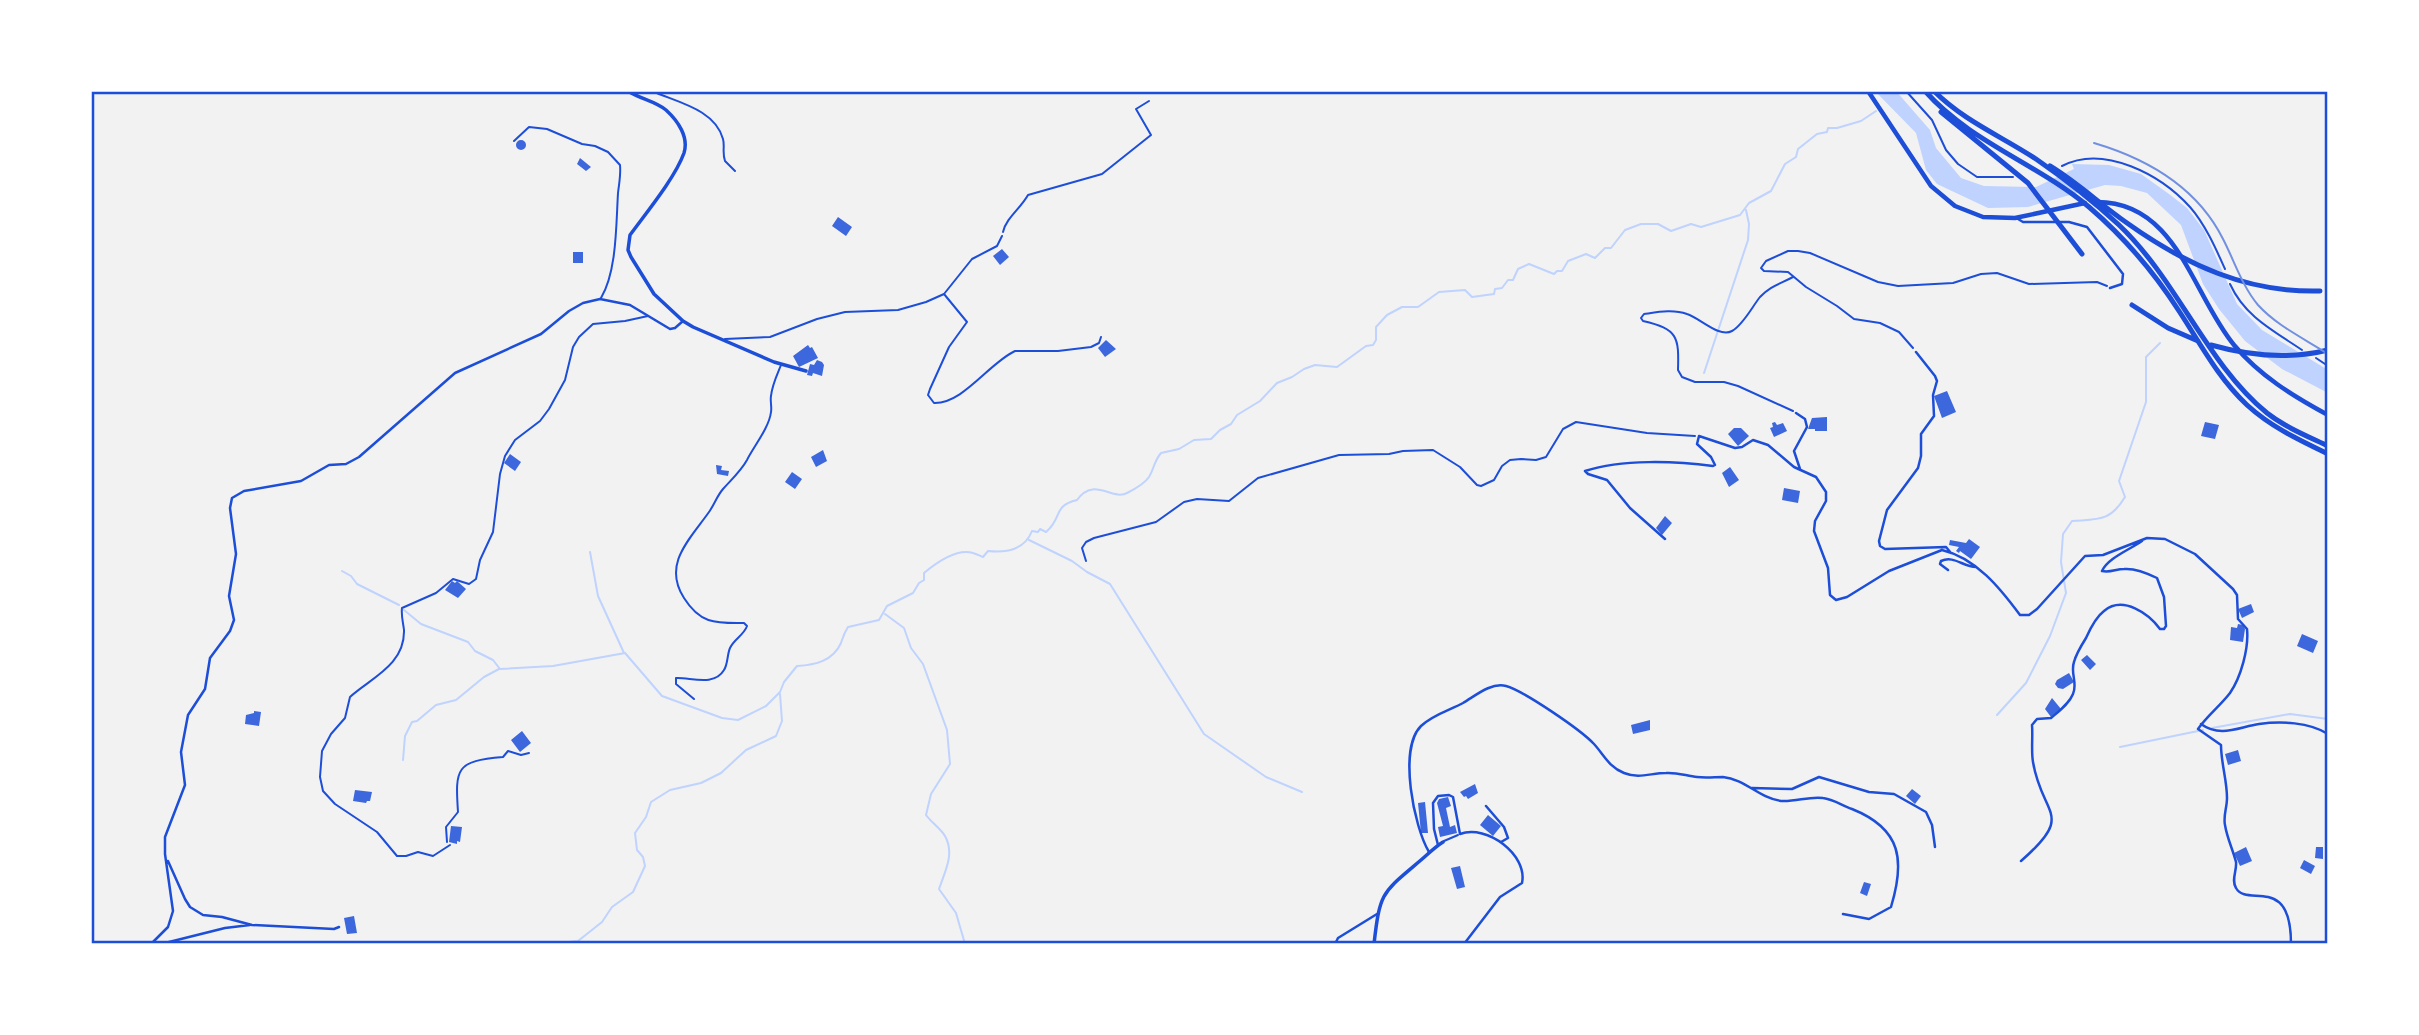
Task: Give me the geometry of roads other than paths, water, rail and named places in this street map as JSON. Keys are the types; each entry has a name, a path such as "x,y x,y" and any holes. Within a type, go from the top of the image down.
{"highway":[{"path":"1868,91 1923,175 1941,196 1975,215 2015,218 2067,205 2098,202 2117,204 2146,215 2174,243 2213,316 2234,345 2268,378 2328,415"},
{"path":"1924,91 1959,121 2069,192 2097,215 2118,234 2160,283 2220,375 2240,398 2275,427 2328,454"},
{"path":"1924,91 1946,117 2013,170 2041,198 2082,254"},
{"path":"1934,91 1970,122 2035,159 2107,211 2169,251 2221,276 2265,288 2320,291"},
{"path":"2107,211 2172,287 2222,365 2244,392 2282,423 2328,446"},
{"path":"2132,305 2185,336 2225,349 2264,356 2299,356 2328,350"}],"street":[{"path":"628,91 668,111 682,130 684,139 684,153 663,190 631,235 628,250 654,295 683,321 782,364 806,371"},
{"path":"652,91 687,104 709,120 724,140 725,160 735,171"},
{"path":"514,141 529,127 547,129 608,152 620,166 612,257 608,283 600,299"},
{"path":"2015,218 2023,222 2069,222 2087,227 2123,274 2122,284 2110,288"},
{"path":"723,339 770,337 817,319 845,312 898,310 943,294 972,259 997,246 1002,236"},
{"path":"943,294 967,322 949,347 930,389 928,395 934,403 949,400 1015,351 1042,352 1091,347 1099,343 1101,337"},
{"path":"152,944 168,928 173,911 165,854 166,829 185,785 181,752 190,710 205,689 210,658 230,631 234,620 229,596 236,554 230,508 232,498 244,491 294,483 329,465 349,463 378,442 455,373 541,334 583,303 600,299 629,305 670,329 676,328 683,321"},
{"path":"450,845 433,856 418,852 397,856 377,832 335,804 323,790 320,776 322,751 331,734 345,718 350,697 377,678 393,662 404,631 401,608 436,593 453,579 469,584 476,579 480,560 493,531 505,456 515,440 540,421 549,409 565,380 573,347 579,337 593,324 649,316"},
{"path":"1916,352 1937,382 1933,395 1934,416 1921,435 1918,468 1887,510 1879,541 1880,546 1885,549 1946,547 1951,553"},
{"path":"694,699 676,684 676,678 696,681 719,676 725,669 732,644 747,626 744,623 718,624 700,617 677,584 679,561 686,540 709,512 720,492 746,463 765,427 772,412 770,397 773,385 782,364"},
{"path":"1797,413 1805,419 1807,427 1794,451 1800,469"},
{"path":"1664,539 1630,508 1607,480 1585,471 1641,462 1713,466 1715,465 1711,457 1697,444 1699,436 1735,447 1742,447 1753,440 1761,441 1786,462 1816,477 1826,492 1826,501 1815,521 1814,531 1828,568 1831,598 1836,600 1847,597 1907,563 1942,550 1976,567 2001,590 2020,615 2026,616 2037,609 2085,556 2103,555 2157,537 2189,549 2237,595 2238,619 2245,625 2248,635 2230,693 2203,719 2199,730 2221,744 2227,797 2225,824 2236,864 2236,890 2243,894 2269,897 2283,906 2290,919 2291,944"},
{"path":"2021,861 2042,843 2050,831 2052,821 2050,808 2033,763 2032,725 2037,719 2051,718 2072,696 2075,684 2072,670 2074,659 2091,628 2104,611 2127,606 2151,617 2160,629 2166,626 2164,597 2157,578 2129,569 2120,568 2108,573 2102,571 2110,561 2143,541"},
{"path":"1948,570 1940,564 1941,561 1956,560 1969,567 1976,567"},
{"path":"1429,852 1418,829 1409,766 1409,750 1415,735 1422,725 1432,718 1491,687 1504,685 1541,704 1594,743 1604,758 1626,774 1650,776 1665,773 1724,777 1752,788 1763,796 1797,802 1812,797 1825,798 1873,818 1887,831 1896,847 1900,862 1891,907 1869,919 1843,914"},
{"path":"2201,724 2208,729 2225,731 2255,725 2287,723 2315,727 2328,734"},
{"path":"1752,788 1792,789 1819,777 1870,792 1894,794 1926,812 1932,825 1935,847"},
{"path":"1438,845 1432,811 1438,796 1452,797 1460,834"},
{"path":"1486,806 1507,831 1503,841"},
{"path":"1374,944 1382,897 1393,882 1443,842 1460,834 1478,831 1503,841 1520,867 1523,877 1522,883 1500,897 1464,944"},
{"path":"165,854 190,907 203,915 252,925"},
{"path":"1335,944 1338,938 1377,914"},
{"path":"161,944 225,928 252,925 334,929 339,927"}],"water":[{"path":"1875,91 1896,91 1930,130 1936,148 1961,178 1984,186 2036,187 2074,169 2072,164 2109,165 2141,174 2187,208 2204,230 2237,304 2262,330 2328,370 2328,393 2282,369 2245,341 2203,284 2181,225 2147,193 2105,185 2028,207 1988,208 1937,184 1926,170 1916,133"}],"waterway":[{"path":"404,610 421,624 468,642 475,651 493,660 500,669 553,666 625,653 662,696 722,718 738,720 766,706 780,692 784,682 797,666 817,663 833,654 848,627 879,620 887,606 913,593 924,580 924,573 940,561 953,554 967,552 983,557 988,551 1002,551 1020,546 1032,531 1038,532 1040,529 1046,532 1064,506 1090,490 1121,495 1130,492 1151,474 1161,453 1179,449 1194,440 1211,439 1231,424 1237,415 1260,401 1277,383 1315,365 1337,367 1366,346 1373,345 1376,340 1376,327 1387,315 1402,307 1418,307 1439,292 1465,290 1472,297 1494,294 1495,289 1502,288 1508,280 1513,280 1518,269 1529,264 1554,274 1562,271 1568,261 1586,254 1595,258 1605,248 1611,248 1625,230 1641,224 1658,224 1671,231 1691,224 1701,227 1740,215 1749,203 1771,191 1785,164 1796,157 1798,149 1817,134 1827,132 1828,128 1861,121 1876,111"},
{"path":"1704,373 1748,240 1746,210"},
{"path":"1997,715 2026,683 2050,636 2066,593 2061,562 2063,534 2072,521 2103,518 2114,511 2125,497 2119,481 2146,402 2146,357 2160,343"},
{"path":"1029,540 1110,584 1204,734 1266,777 1302,792"},
{"path":"590,552 598,596 624,653"},
{"path":"342,571 351,576 357,584 399,605"},
{"path":"885,614 904,628 911,648 923,664 947,730 950,764 931,794 926,815 943,833 948,843 948,862 939,889 956,913 965,944"},
{"path":"403,760 405,736 412,722 436,705 456,700 484,677 499,669"},
{"path":"550,944 578,941 602,922 612,907 633,892 645,866 643,857 637,850 635,833 646,817 651,802 670,790 701,783 721,773 746,750 776,736 782,721 780,694"},
{"path":"2212,728 2290,714 2328,719"},
{"path":"2120,747 2203,730"}],"railway":[{"path":"2094,143 2133,157 2185,190 2212,221 2258,305 2282,326 2328,354"}]}
